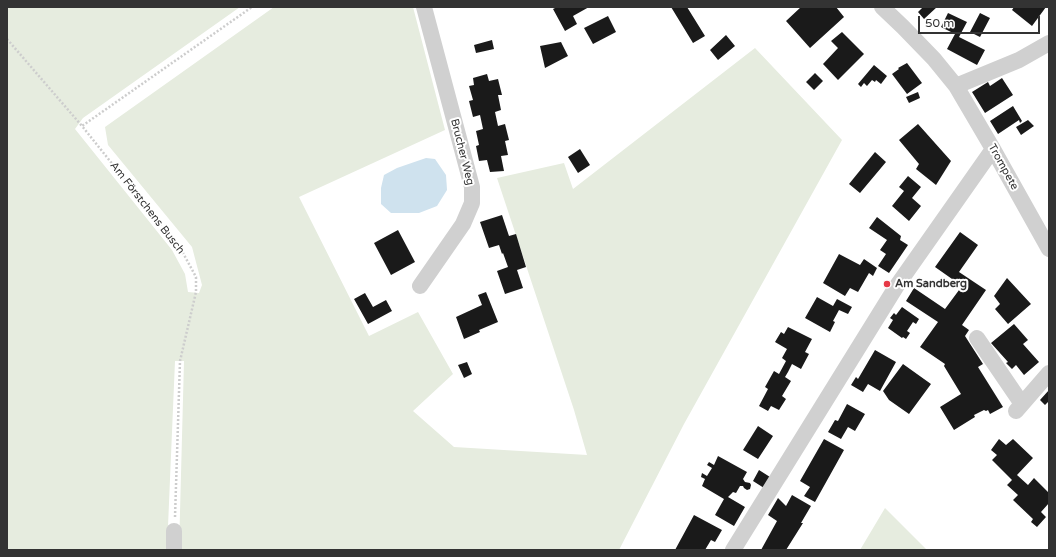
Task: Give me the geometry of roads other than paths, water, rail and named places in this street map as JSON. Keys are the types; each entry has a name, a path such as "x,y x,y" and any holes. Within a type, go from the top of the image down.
{"street":[{"name":"Brucher Weg","path":"420,286 463,224 472,203 472,187 424,7"},
{"name":"Trompete","path":"882,7 934,59 956,86 1049,249"},
{"path":"956,86 1019,60 1049,43"},
{"path":"733,550 896,287 993,149"},
{"path":"977,338 1018,408 1049,373"},
{"path":"174,531 174,550"}],"water":[{"path":"426,158 435,159 446,175 447,190 437,206 419,213 391,213 381,204 381,188 384,175 397,168"}],"place":[{"name":"Am Sandberg","path":"887,284"}]}
